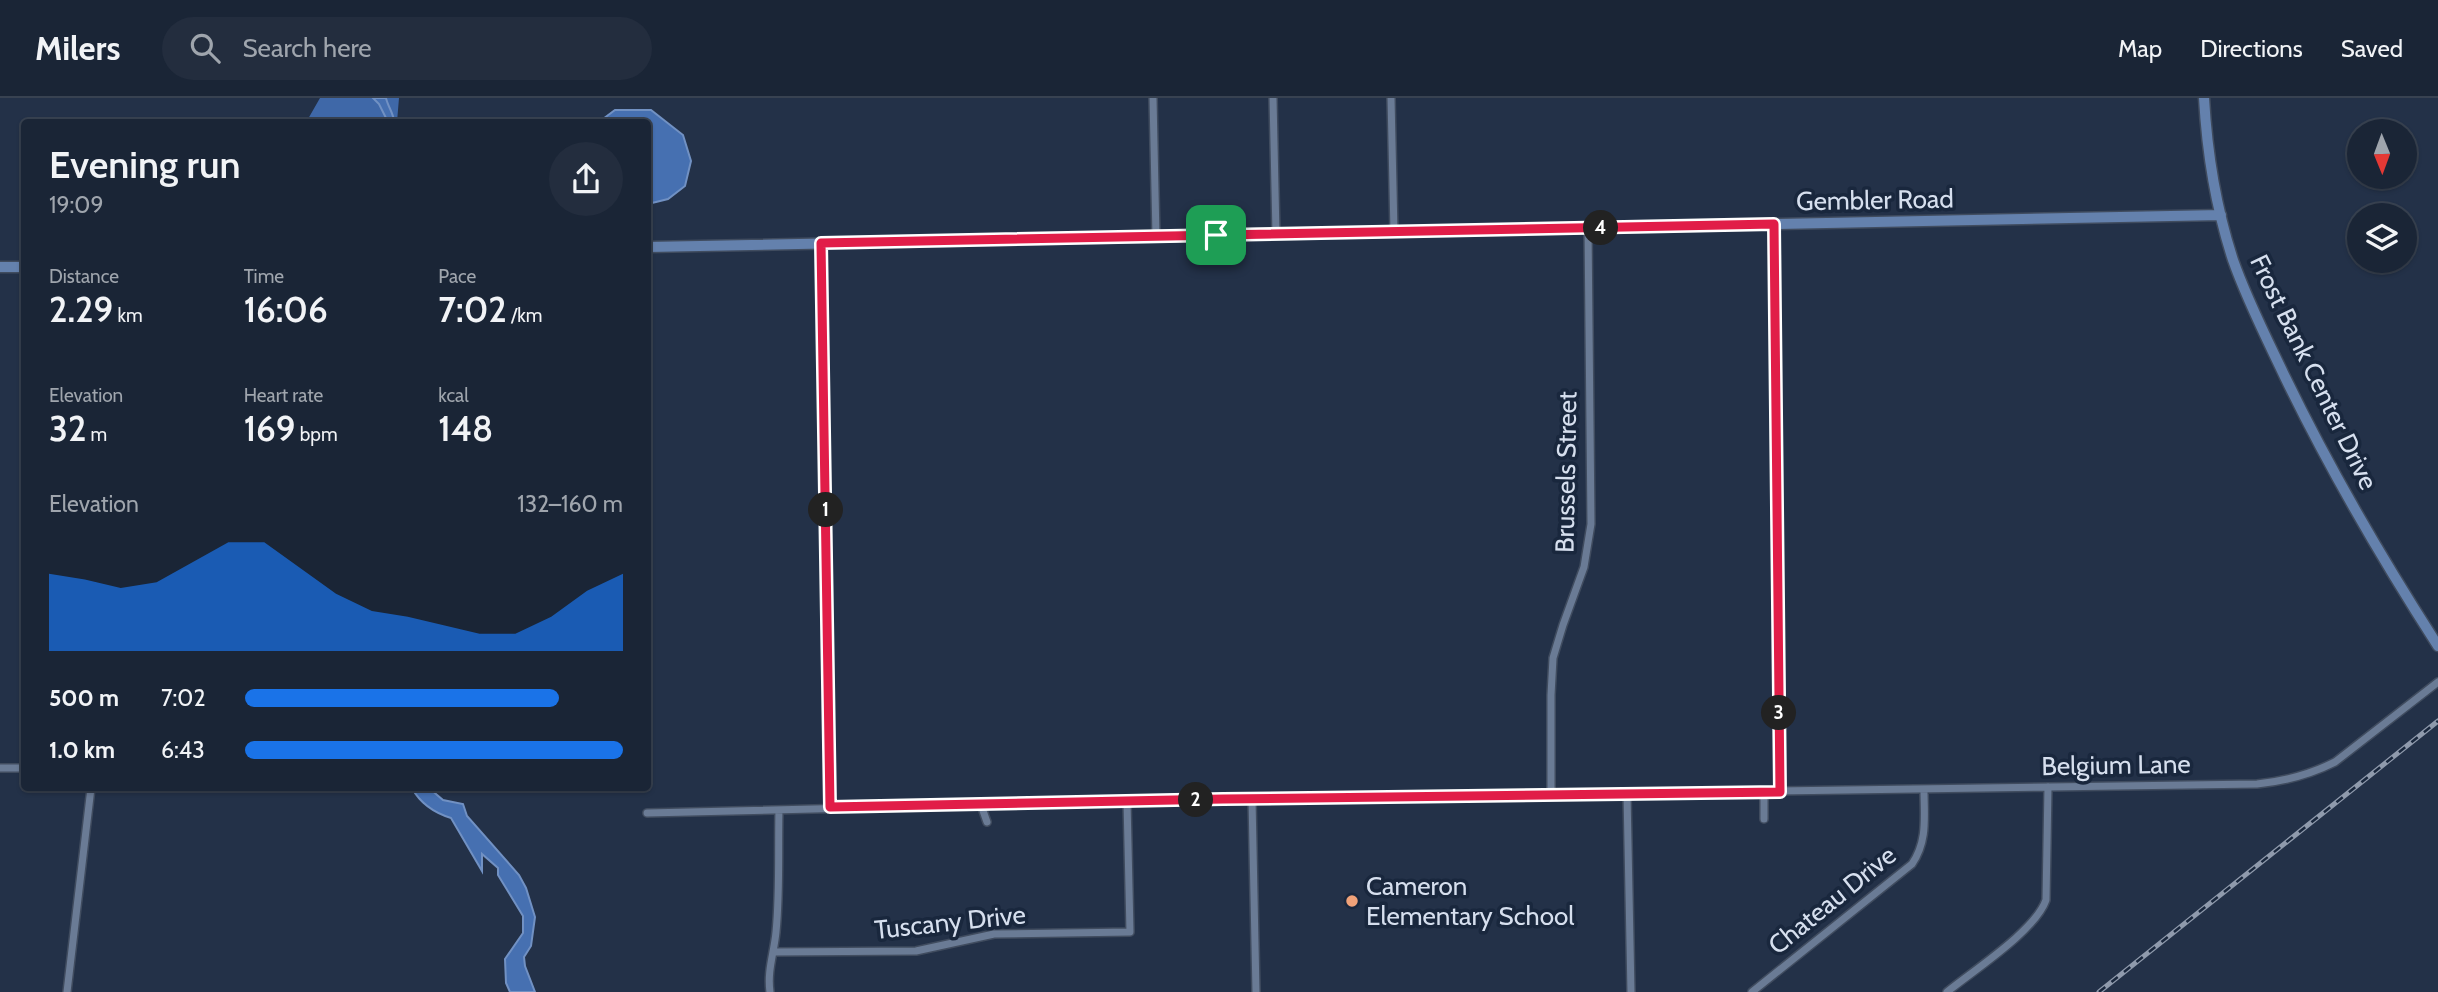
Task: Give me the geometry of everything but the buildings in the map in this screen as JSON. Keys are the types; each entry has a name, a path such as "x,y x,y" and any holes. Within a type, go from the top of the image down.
{"main road":[{"name":"Frost Bank Center Drive","path":"2204,98 2210,158 2221,215 2243,286 2303,415 2356,511 2438,646"},
{"name":"Gembler Road","path":"651,247 2221,215"},
{"path":"0,267 21,267"}],"street":[{"path":"1153,98 1156,237"},
{"path":"1273,98 1276,234"},
{"path":"1391,98 1394,232"},
{"path":"1774,224 1780,792"},
{"name":"Brussels Street","path":"1551,795 1553,658 1584,567 1591,523 1588,228"},
{"path":"821,243 830,807"},
{"name":"Belgium Lane","path":"648,813 1127,801 2257,784 2289,781 2335,762 2438,682"},
{"path":"0,768 21,768"},
{"path":"1947,992 2028,927 2042,910 2046,900 2048,787"},
{"name":"Chateau Drive","path":"1752,992 1912,864 1920,853 1924,835 1924,790"},
{"path":"67,992 91,791"},
{"path":"1764,792 1764,819"},
{"path":"1627,794 1631,992"},
{"path":"1252,799 1256,992"},
{"name":"Tuscany Drive","path":"773,951 916,951 994,934 1130,932 1127,801"},
{"path":"981,804 987,822"},
{"path":"770,992 768,976 778,896 779,810"}],"shaded area":[{"path":"320,98 399,98 397,119 308,119"},
{"path":"373,98 386,98 394,119 386,119"},
{"path":"615,110 651,110 683,135 691,161 685,186 668,199 651,203 651,119 603,119"},
{"path":"414,791 432,791 443,800 463,804 467,816 519,875 535,917 531,946 524,957 535,992 510,992 506,983 505,959 523,933 523,916 498,875 498,868 482,854 482,871 451,818 428,807"}],"railway":[{"path":"2099,992 2438,721"}],"place":[{"name":"Cameron Elementary School","path":"1352,901"}],"route":[{"path":"1774,224 1780,792 830,807 821,243 1216,235 1774,224"}]}
